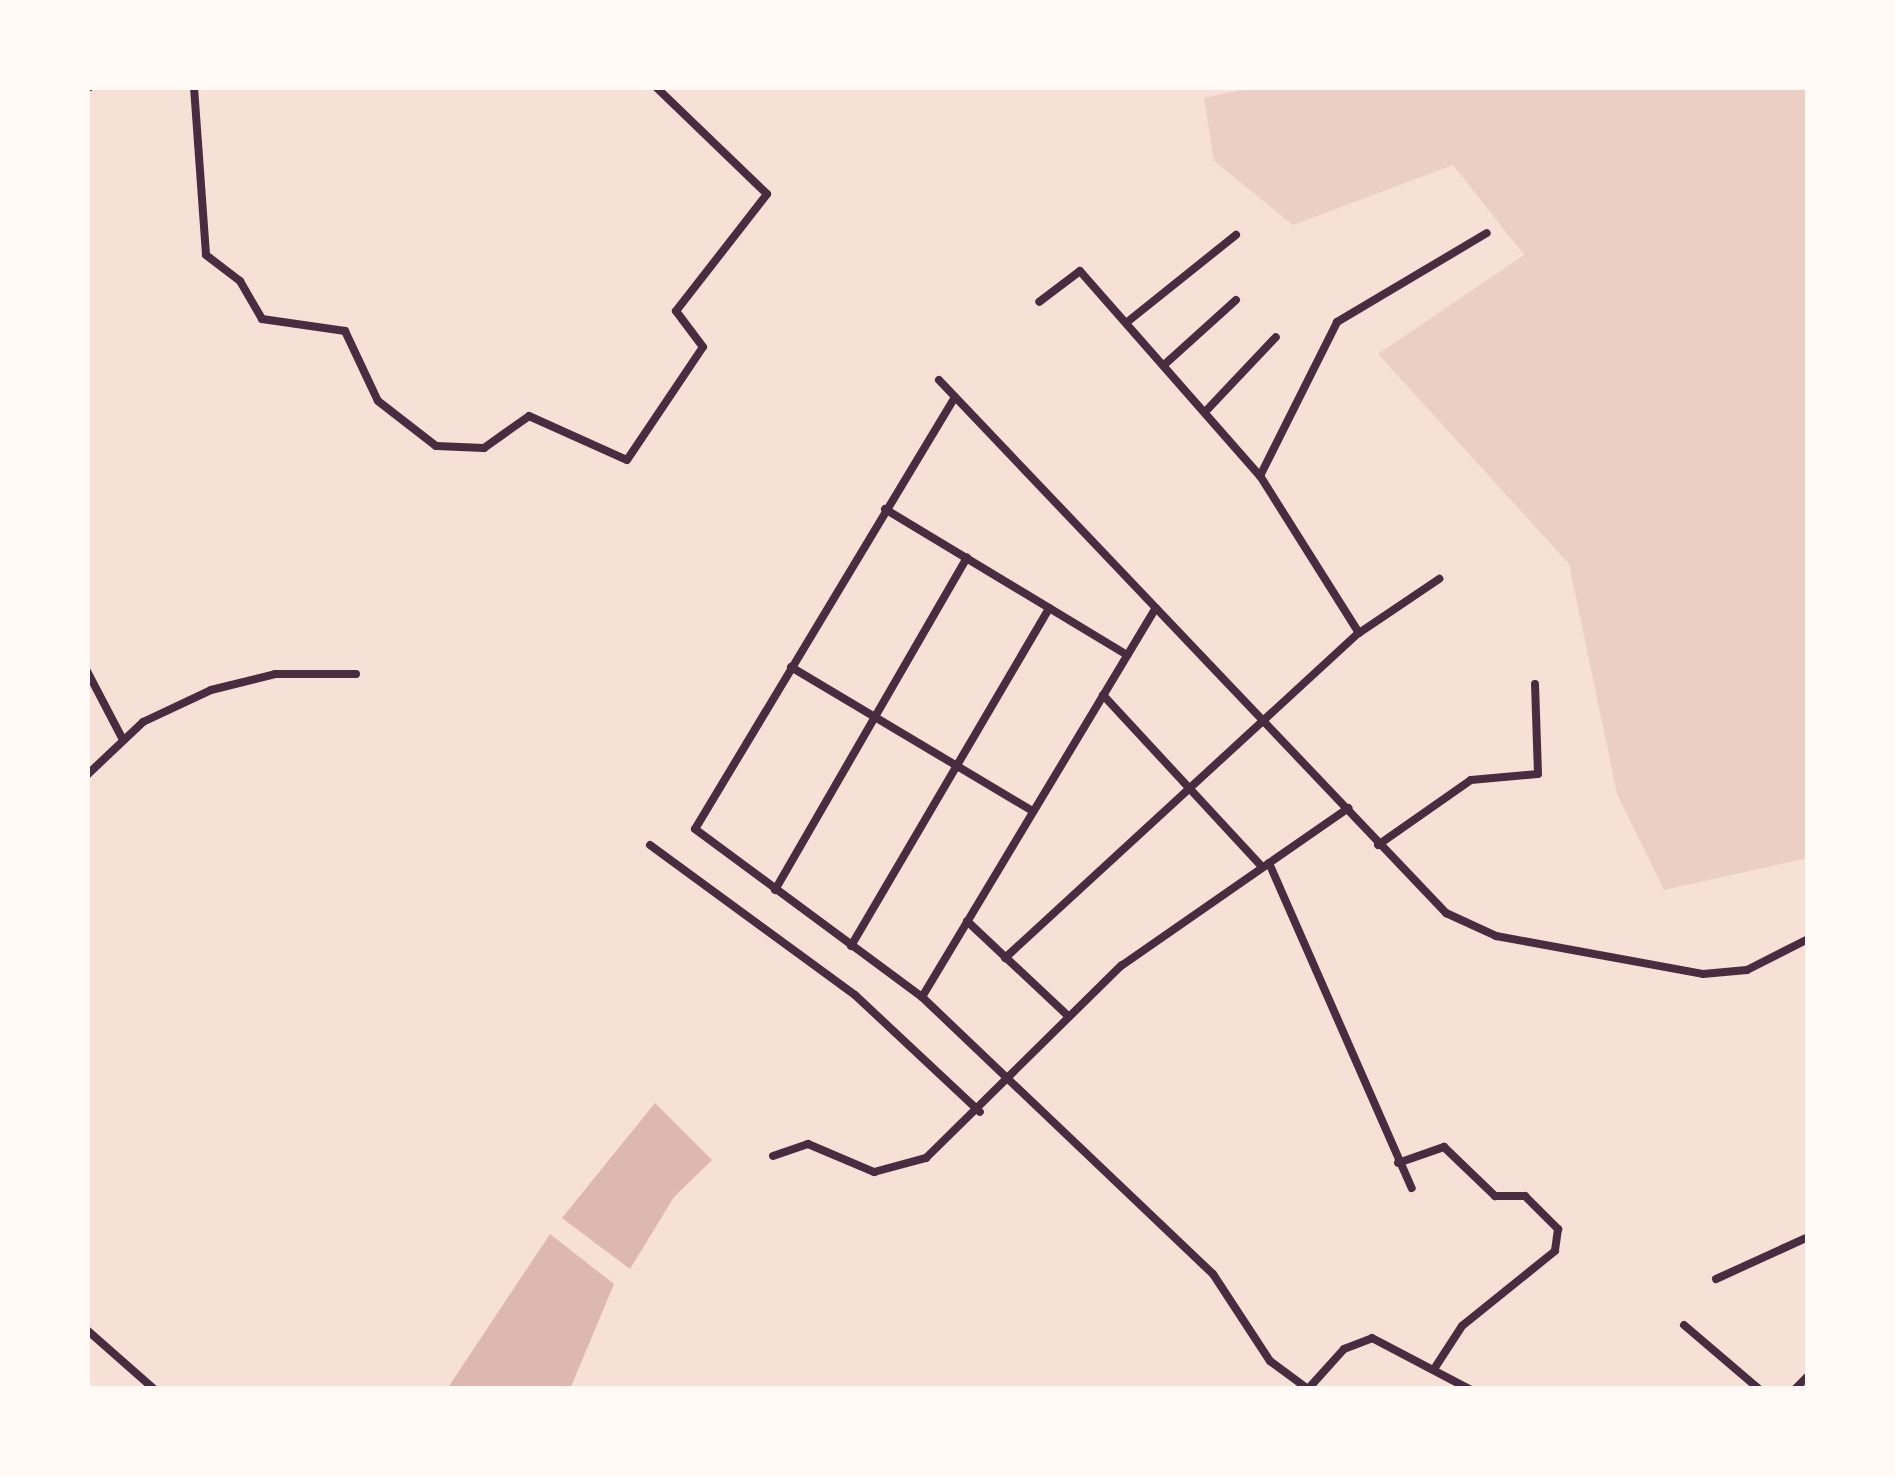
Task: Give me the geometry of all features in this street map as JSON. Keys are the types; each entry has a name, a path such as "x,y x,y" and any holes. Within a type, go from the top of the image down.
{"street":[{"path":"194,87 206,255 240,281 262,319 345,331 371,392 436,446 484,448 529,416 627,460 703,347 676,310 767,194 656,87"},
{"path":"1260,476 1336,322 1487,233"},
{"path":"1126,323 1236,235"},
{"path":"1039,302 1076,268 1260,476 1359,633"},
{"path":"1164,365 1236,301"},
{"path":"1205,412 1276,337"},
{"path":"939,380 1378,845 1473,927 1636,967 1735,973 1808,939"},
{"path":"955,397 695,830 922,997 1004,1086 1200,1261 1270,1360 1308,1389 1362,1340 1436,1366 1469,1389"},
{"path":"885,508 1127,655"},
{"path":"775,890 967,558"},
{"path":"1005,958 1359,633 1439,579"},
{"path":"851,946 1049,608"},
{"path":"922,997 1156,608"},
{"path":"791,667 1033,812"},
{"path":"87,671 124,741"},
{"path":"87,775 164,710 235,681 356,674"},
{"path":"1378,845 1471,780 1538,773 1535,685"},
{"path":"1103,695 1265,865 1412,1188"},
{"path":"772,1156 808,1144 865,1172 907,1167 980,1112 1068,1016 1265,865 1348,808"},
{"path":"650,845 854,995 980,1112"},
{"path":"968,921 1068,1016"},
{"path":"1398,1163 1444,1147 1495,1196 1530,1198 1558,1229 1555,1251 1462,1326 1436,1366"},
{"path":"1716,1279 1808,1237"},
{"path":"1684,1325 1759,1389"},
{"path":"87,1330 154,1389"},
{"path":"1795,1389 1808,1376"}],"shaded area":[{"path":"1256,87 1808,87 1808,858 1664,890 1617,794 1569,564 1378,354 1524,255 1453,165 1293,225 1214,161 1204,98"},
{"path":"655,1103 712,1160 674,1197 630,1269 562,1218"},
{"path":"550,1234 614,1284 570,1389 447,1389"}]}
